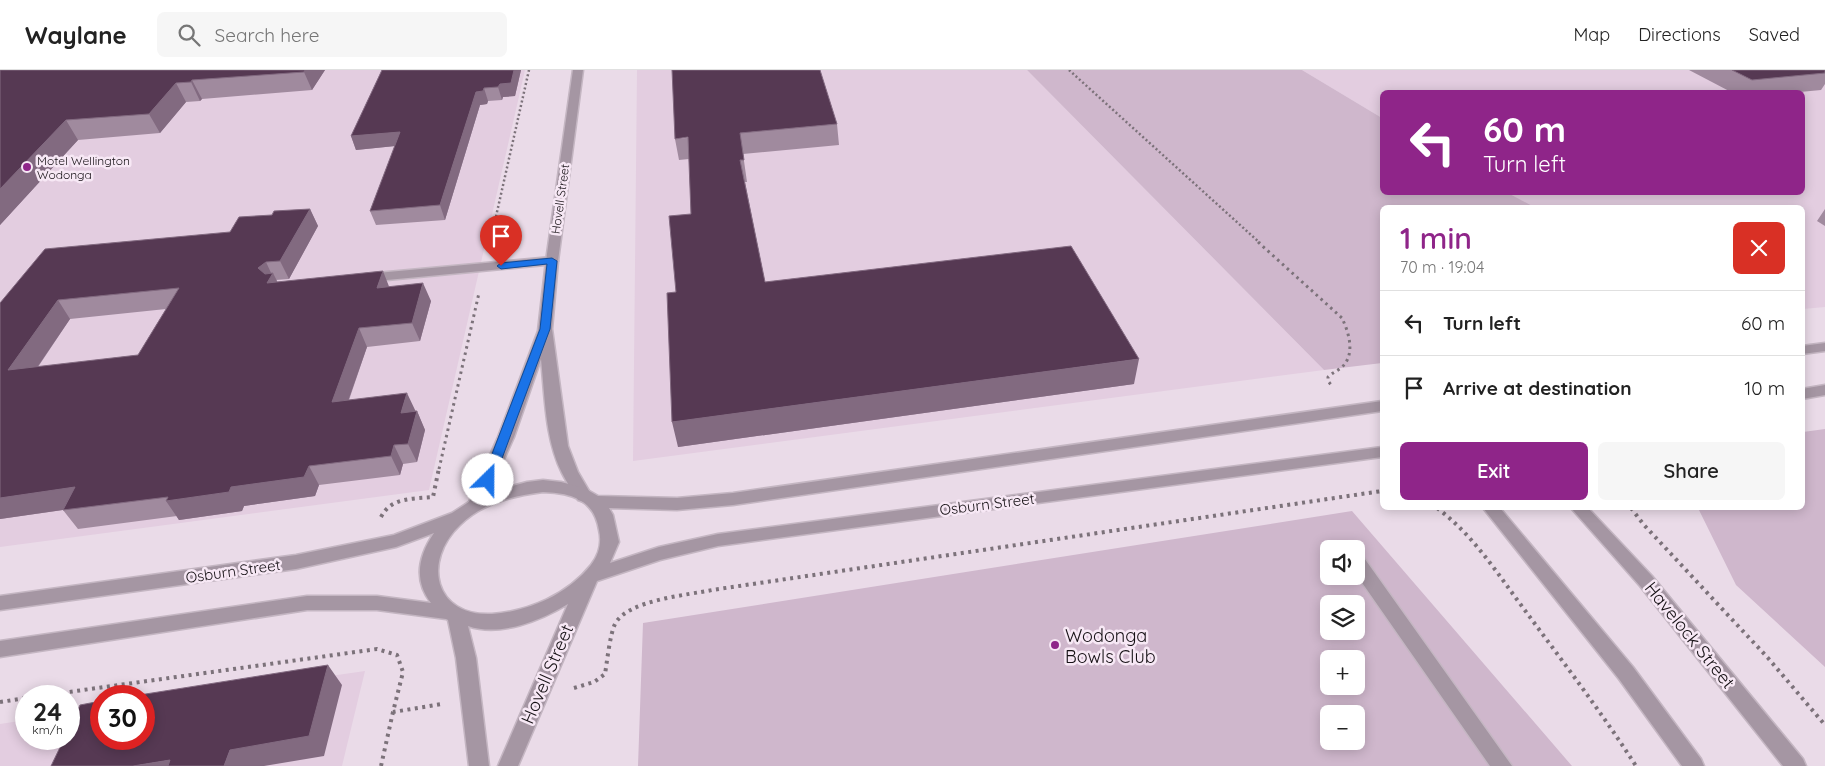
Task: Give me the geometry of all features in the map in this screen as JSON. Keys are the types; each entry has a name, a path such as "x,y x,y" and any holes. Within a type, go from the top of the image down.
{"street":[{"name":"Hovell Street","path":"578,70 552,261 545,329 560,446 570,472 590,499"},
{"path":"351,279 552,261"},
{"name":"Hovell Street","path":"476,504 506,437 545,329"},
{"path":"1805,350 1825,348"},
{"path":"1805,393 1825,390"},
{"path":"590,499 677,504 725,500 1380,406"},
{"name":"Osburn Street","path":"591,579 659,554 718,540 1380,452"},
{"path":"0,649 307,604 368,603 452,615 474,622 489,622 527,616 557,603 591,579 610,549 612,529 603,511 590,499 566,488 543,486 513,490 476,504 459,515 442,532 431,553 428,563 432,592 452,615 466,658 479,766"},
{"path":"1493,510 1626,673 1694,766"},
{"name":"Havelock Street","path":"1581,510 1646,581 1796,766"},
{"name":"Osburn Street","path":"0,603 296,562 374,547 413,536 459,515"},
{"path":"1365,573 1502,766"},
{"name":"Hovell Street","path":"508,766 591,579"}],"path":[{"path":"374,547 383,513 390,504 396,501 433,496 529,70"},
{"path":"1069,70 1342,318 1349,334 1349,353 1344,365 1331,374 1328,381"},
{"path":"540,692 586,686 605,674 608,666 610,641 615,624 627,612 644,604 712,590 1380,491"},
{"path":"1440,510 1452,518 1479,549 1608,721 1636,766"},
{"path":"1633,510 1644,525 1768,658 1825,725"},
{"path":"80,690 377,649 396,656 403,672 381,766"},
{"path":"393,712 471,699"},
{"path":"0,702 15,700"}],"shaded area":[{"path":"0,70 525,70 429,490 0,547"},
{"path":"637,70 1027,70 1324,370 633,461"},
{"path":"1027,70 1302,70 1380,117 1380,195 1512,195 1530,205 1380,205 1380,363 1324,370"},
{"path":"1302,70 1825,70 1825,307 1805,309 1805,205 1529,205 1511,195 1805,195 1805,90 1380,90 1380,117"},
{"path":"1825,429 1825,667 1736,585 1699,510 1805,510 1805,432"},
{"name":"Wodonga Bowls Club","path":"1352,511 1572,766 638,766 643,623"},
{"path":"365,671 342,766 0,766 0,724 15,722 15,750 80,750 80,712 90,711 90,750 155,750 155,701"}],"building":[{"path":"0,70 305,70 304,72 192,80 191,82 176,83 149,114 66,120 0,189"},
{"path":"382,70 514,70 511,83 500,84 498,87 484,88 483,91 476,92 440,205 370,211 400,132 351,136"},
{"path":"672,70 820,70 837,124 740,133 744,160 740,160 765,282 1071,246 1139,359 672,422 667,293 676,292 669,216 691,214 688,137 675,139"},
{"path":"1732,70 1825,70 1825,73 1752,80"},
{"path":"310,209 280,261 266,262 258,268 265,274 273,273 267,283 383,271 377,288 423,283 412,323 359,328 332,402 407,393 401,413 417,411 408,444 394,445 391,456 309,466 304,477 231,487 229,492 166,501 168,497 63,510 75,487 0,498 0,303 45,249 230,232 239,217 272,215 274,211","holes":["179,288 138,355 8,370 58,300"]},
{"path":"328,665 309,736 230,750 224,766 168,766 170,760 133,766 51,766 59,750 80,750 80,705 90,703 90,750 155,750 155,693"}],"place":[{"name":"Motel Wellington Wodonga","path":"27,167"},
{"name":"Wodonga Bowls Club","path":"1055,645"}],"route":[{"path":"488,480 506,437 545,329 552,261 501,266"}]}
